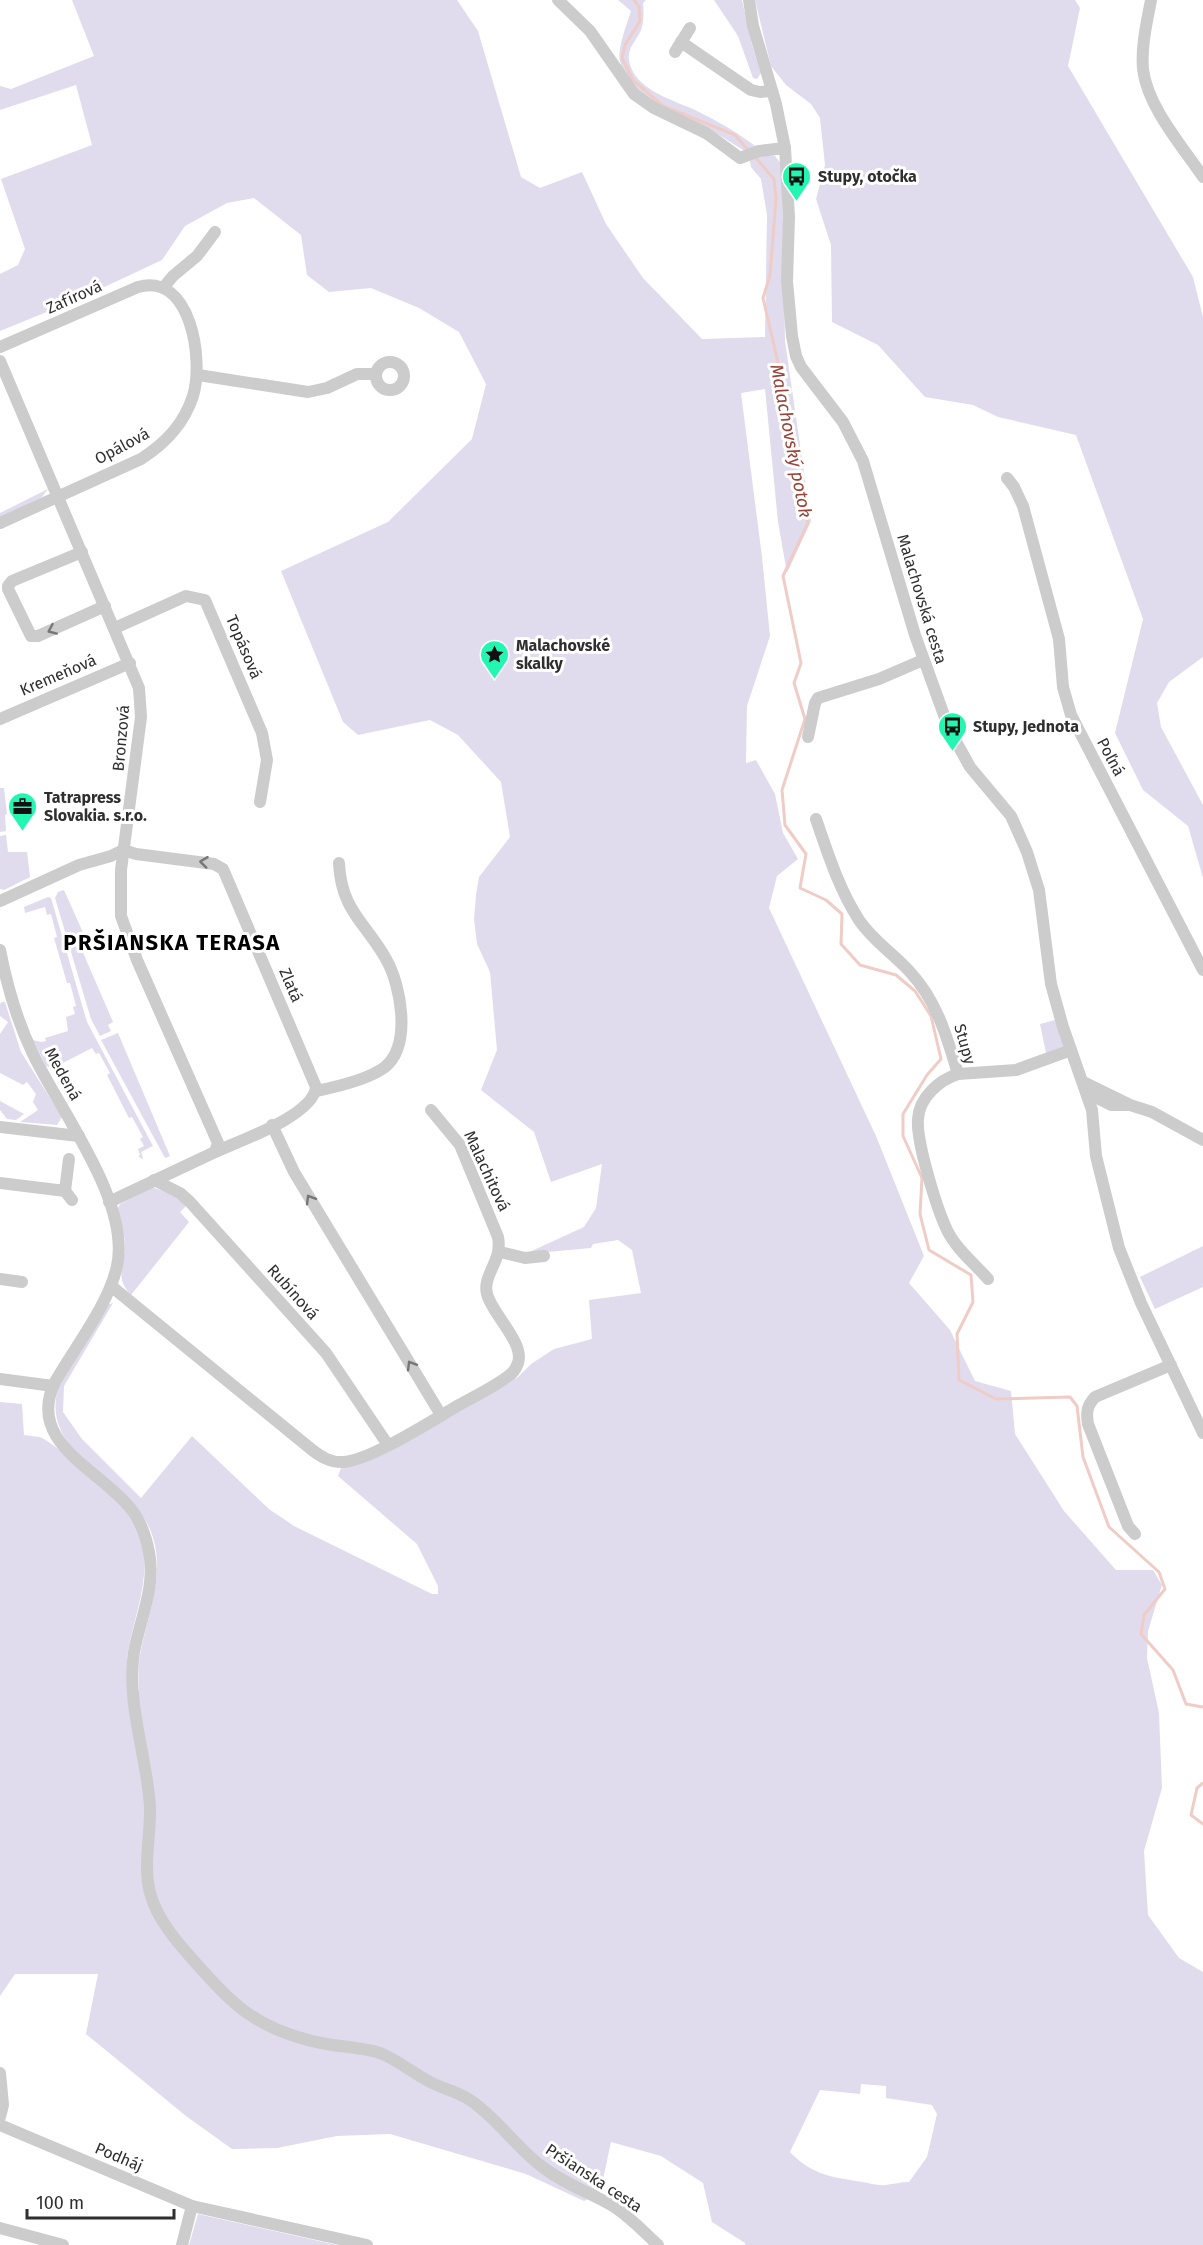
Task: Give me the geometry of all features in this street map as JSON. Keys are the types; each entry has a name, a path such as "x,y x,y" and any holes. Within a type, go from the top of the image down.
{"street":[{"path":"558,0 591,32 634,94 654,108 706,133 740,158 786,148"},
{"name":"Malachovská cesta","path":"749,0 753,26 786,148 789,217 787,281 796,356 801,368 847,427 863,461 923,660 959,751 1011,816 1028,852 1038,890 1051,984 1071,1050 1095,1100 1096,1156 1119,1248 1131,1281 1203,1433"},
{"path":"1151,0 1143,59 1146,83 1155,105 1203,177"},
{"path":"690,28 678,47 751,90 772,91"},
{"path":"163,288 173,276 197,256 215,232"},
{"name":"Zafírová","path":"0,347 138,287 154,285 163,288"},
{"name":"Opálová","path":"58,495 141,459 160,446 183,418 198,375 196,343 190,324 176,298 163,288"},
{"name":"Bronzová","path":"0,361 139,688 141,717 123,850 121,916 137,960 218,1140 215,1152"},
{"path":"198,375 308,392 327,388 357,374 375,374"},
{"name":"Poľná","path":"1007,478 1023,506 1059,639 1063,687 1071,715 1203,970"},
{"path":"0,523 58,495"},
{"path":"81,552 12,581 8,589 31,636 38,636 105,606"},
{"name":"Topásová","path":"115,628 186,596 205,600 262,733 267,760 260,802"},
{"path":"808,737 815,703 818,699 879,679 923,660"},
{"name":"Kremeňová","path":"0,718 130,663"},
{"name":"Stupy","path":"816,819 832,866 858,918 874,939 900,961 934,1005 958,1074 943,1080 926,1097 918,1119 918,1131 934,1196 947,1230 953,1240 988,1279"},
{"path":"0,901 79,865 111,856 123,850"},
{"name":"Zlatá","path":"123,850 136,854 219,865 227,875 315,1082 316,1091"},
{"path":"109,1202 298,1112 316,1091 368,1075 386,1066 396,1052 401,1030 400,1004 392,971 383,954 352,913 346,900 339,862"},
{"name":"Medená","path":"0,950 21,1030 79,1137 109,1202 116,1221 120,1244 111,1286 53,1386"},
{"path":"958,1074 1016,1070 1071,1050"},
{"path":"1095,1100 1130,1105 1152,1112 1203,1140"},
{"name":"Malachitová","path":"431,1110 460,1145 498,1237 500,1252"},
{"path":"272,1125 294,1172 441,1415"},
{"path":"0,1126 79,1137"},
{"path":"0,1183 69,1196 69,1159"},
{"name":"Rubínová","path":"154,1179 180,1193 190,1202 326,1353 388,1445"},
{"path":"111,1286 321,1457 342,1462 353,1460 388,1445 508,1377 517,1367 518,1349 486,1292 488,1280 500,1252 525,1258 544,1256"},
{"path":"0,1279 22,1282"},
{"path":"1135,1534 1124,1515 1088,1424 1086,1413 1095,1397 1171,1365"},
{"path":"0,1379 53,1386"},
{"name":"Pršianska cesta","path":"53,1386 48,1408 54,1433 66,1450 115,1492 132,1510 145,1533 150,1556 150,1584 145,1615 134,1652 133,1679 150,1808 147,1862 150,1894 157,1912 181,1946 219,1989 244,2012 272,2028 300,2039 381,2053 433,2084 471,2100 541,2166 569,2184 614,2207 658,2245"},
{"path":"0,2073 3,2105 0,2117"},
{"name":"Podháj","path":"0,2125 192,2206 367,2245"},
{"path":"182,2245 192,2206"},
{"path":"0,2228 63,2245"}],"shaded area":[{"path":"72,0 457,0 478,31 521,177 540,188 582,172 606,224 643,278 702,339 765,337 767,215 761,179 751,167 750,161 760,154 775,156 782,165 785,341 811,521 787,573 778,522 765,389 741,393 770,636 747,706 746,763 756,760 775,794 783,833 798,859 777,876 769,908 876,1136 924,1256 909,1283 950,1330 975,1381 1011,1391 1015,1434 1064,1511 1116,1570 1153,1570 1162,1585 1148,1631 1147,1658 1159,1713 1162,1788 1144,1851 1148,1915 1179,1958 1203,1972 1203,2245 745,2245 712,2222 703,2183 661,2156 611,2142 600,2193 584,2201 526,2174 390,2134 337,2136 277,2148 232,2149 186,2116 86,2034 98,1974 15,1974 0,1996 0,1402 22,1404 24,1435 42,1438 60,1451 121,1506 131,1518 139,1534 143,1550 143,1584 128,1651 127,1666 128,1692 139,1691 140,1655 157,1574 154,1541 148,1525 137,1508 72,1448 61,1431 56,1411 58,1388 106,1305 113,1303 64,1386 63,1412 82,1439 141,1498 192,1436 269,1509 294,1526 432,1594 438,1594 438,1586 417,1544 338,1476 341,1468 479,1400 518,1377 531,1364 554,1349 592,1339 589,1300 641,1293 632,1250 618,1240 593,1244 591,1248 525,1254 584,1227 596,1208 602,1164 551,1182 534,1132 481,1090 497,1050 490,972 477,944 474,919 479,877 510,837 501,782 458,735 430,720 358,735 343,722 281,571 388,522 472,439 486,384 459,332 419,308 371,288 329,292 307,275 301,235 254,198 227,203 185,226 162,260 81,298 0,331 0,274 18,265 25,249 1,179 92,145 76,85 0,110 0,86 11,89 94,56","holes":["861,2084 886,2086 886,2098 932,2105 937,2114 927,2157 909,2182 880,2185 823,2174 806,2166 790,2152 820,2090 860,2094"]},
{"path":"618,0 646,0 643,3 642,27 629,56 632,70 638,79 655,92 712,118 758,148 748,153 710,130 654,102 632,85 625,74 619,56 631,11"},
{"path":"714,0 742,0 761,73 757,79 753,78 738,36"},
{"path":"755,0 1075,0 1080,8 1068,66 1193,277 1203,317 1203,657 1169,682 1157,703 1161,727 1203,805 1203,878 1188,826 1143,790 1115,733 1143,619 1076,435 998,417 973,405 925,397 878,345 832,322 831,245 816,199 825,165 820,118 811,104 786,85 771,66"},
{"path":"48,489 42,497 0,518 0,513"},
{"path":"0,788 4,788 7,814 5,815 6,831 0,832"},
{"path":"6,835 8,852 27,852 30,877 4,890 0,889 0,836"},
{"path":"64,890 85,937 78,941 113,1022 108,1025 111,1031 100,1036 91,1019 55,898 58,892"},
{"path":"48,897 51,898 87,1022 153,1146 141,1152 142,1159 138,1156 140,1155 138,1149 144,1146 140,1139 143,1137 132,1117 129,1118 107,1075 110,1073 99,1053 96,1054 92,1048 53,1068 46,1066 33,1040 46,1041 45,1038 68,1031 66,1017 75,1014 73,1007 76,1006 54,938 57,937 51,914 47,915 45,907 25,913 24,907"},
{"path":"2,1002 5,1002 21,1052 62,1117 57,1125 20,1122 38,1110 33,1102 36,1094 27,1082 23,1085 0,1073 0,1034 8,1022 0,1016"},
{"path":"1055,1020 1064,1046 1046,1053 1040,1024"},
{"path":"118,1033 170,1156 165,1158 101,1040"},
{"path":"0,1101 24,1114 16,1120 7,1119 0,1110"},
{"path":"152,1187 177,1196 186,1206 180,1212 189,1222 131,1295 121,1276 125,1242 117,1210 120,1204"},
{"path":"1203,1246 1203,1287 1155,1309 1140,1277"},
{"path":"198,2214 337,2245 189,2245"}],"waterway":[{"name":"Malachovský potok","path":"634,0 639,7 640,21 625,45 622,58 633,80 663,106 735,135 748,150"},
{"name":"Malachovský potok","path":"755,157 774,179 776,199 770,275 763,298 787,402 808,523 783,576 801,663 794,683 805,719 782,790 785,825 806,854 800,888 826,900 842,914 841,944 860,965 896,975 915,991 931,1016 941,1059 927,1075 903,1114 903,1136 922,1178 920,1214 929,1250 971,1275 973,1302 957,1334 959,1380 996,1399 1070,1397 1077,1406 1083,1457 1109,1527 1159,1572 1165,1589 1144,1615 1141,1634 1173,1670 1186,1704 1203,1707"},
{"name":"Malachovský potok","path":"1203,1783 1197,1788 1191,1815 1203,1824"}],"place":[{"name":"Stupy, otočka","path":"797,202"},
{"name":"Malachovské skalky","path":"495,680"},
{"name":"Stupy, Jednota","path":"952,752"},
{"name":"Tatrapress Slovakia. s.r.o.","path":"23,832"}],"district":[{"name":"PRŠIANSKA TERASA","path":"172,942"}]}
